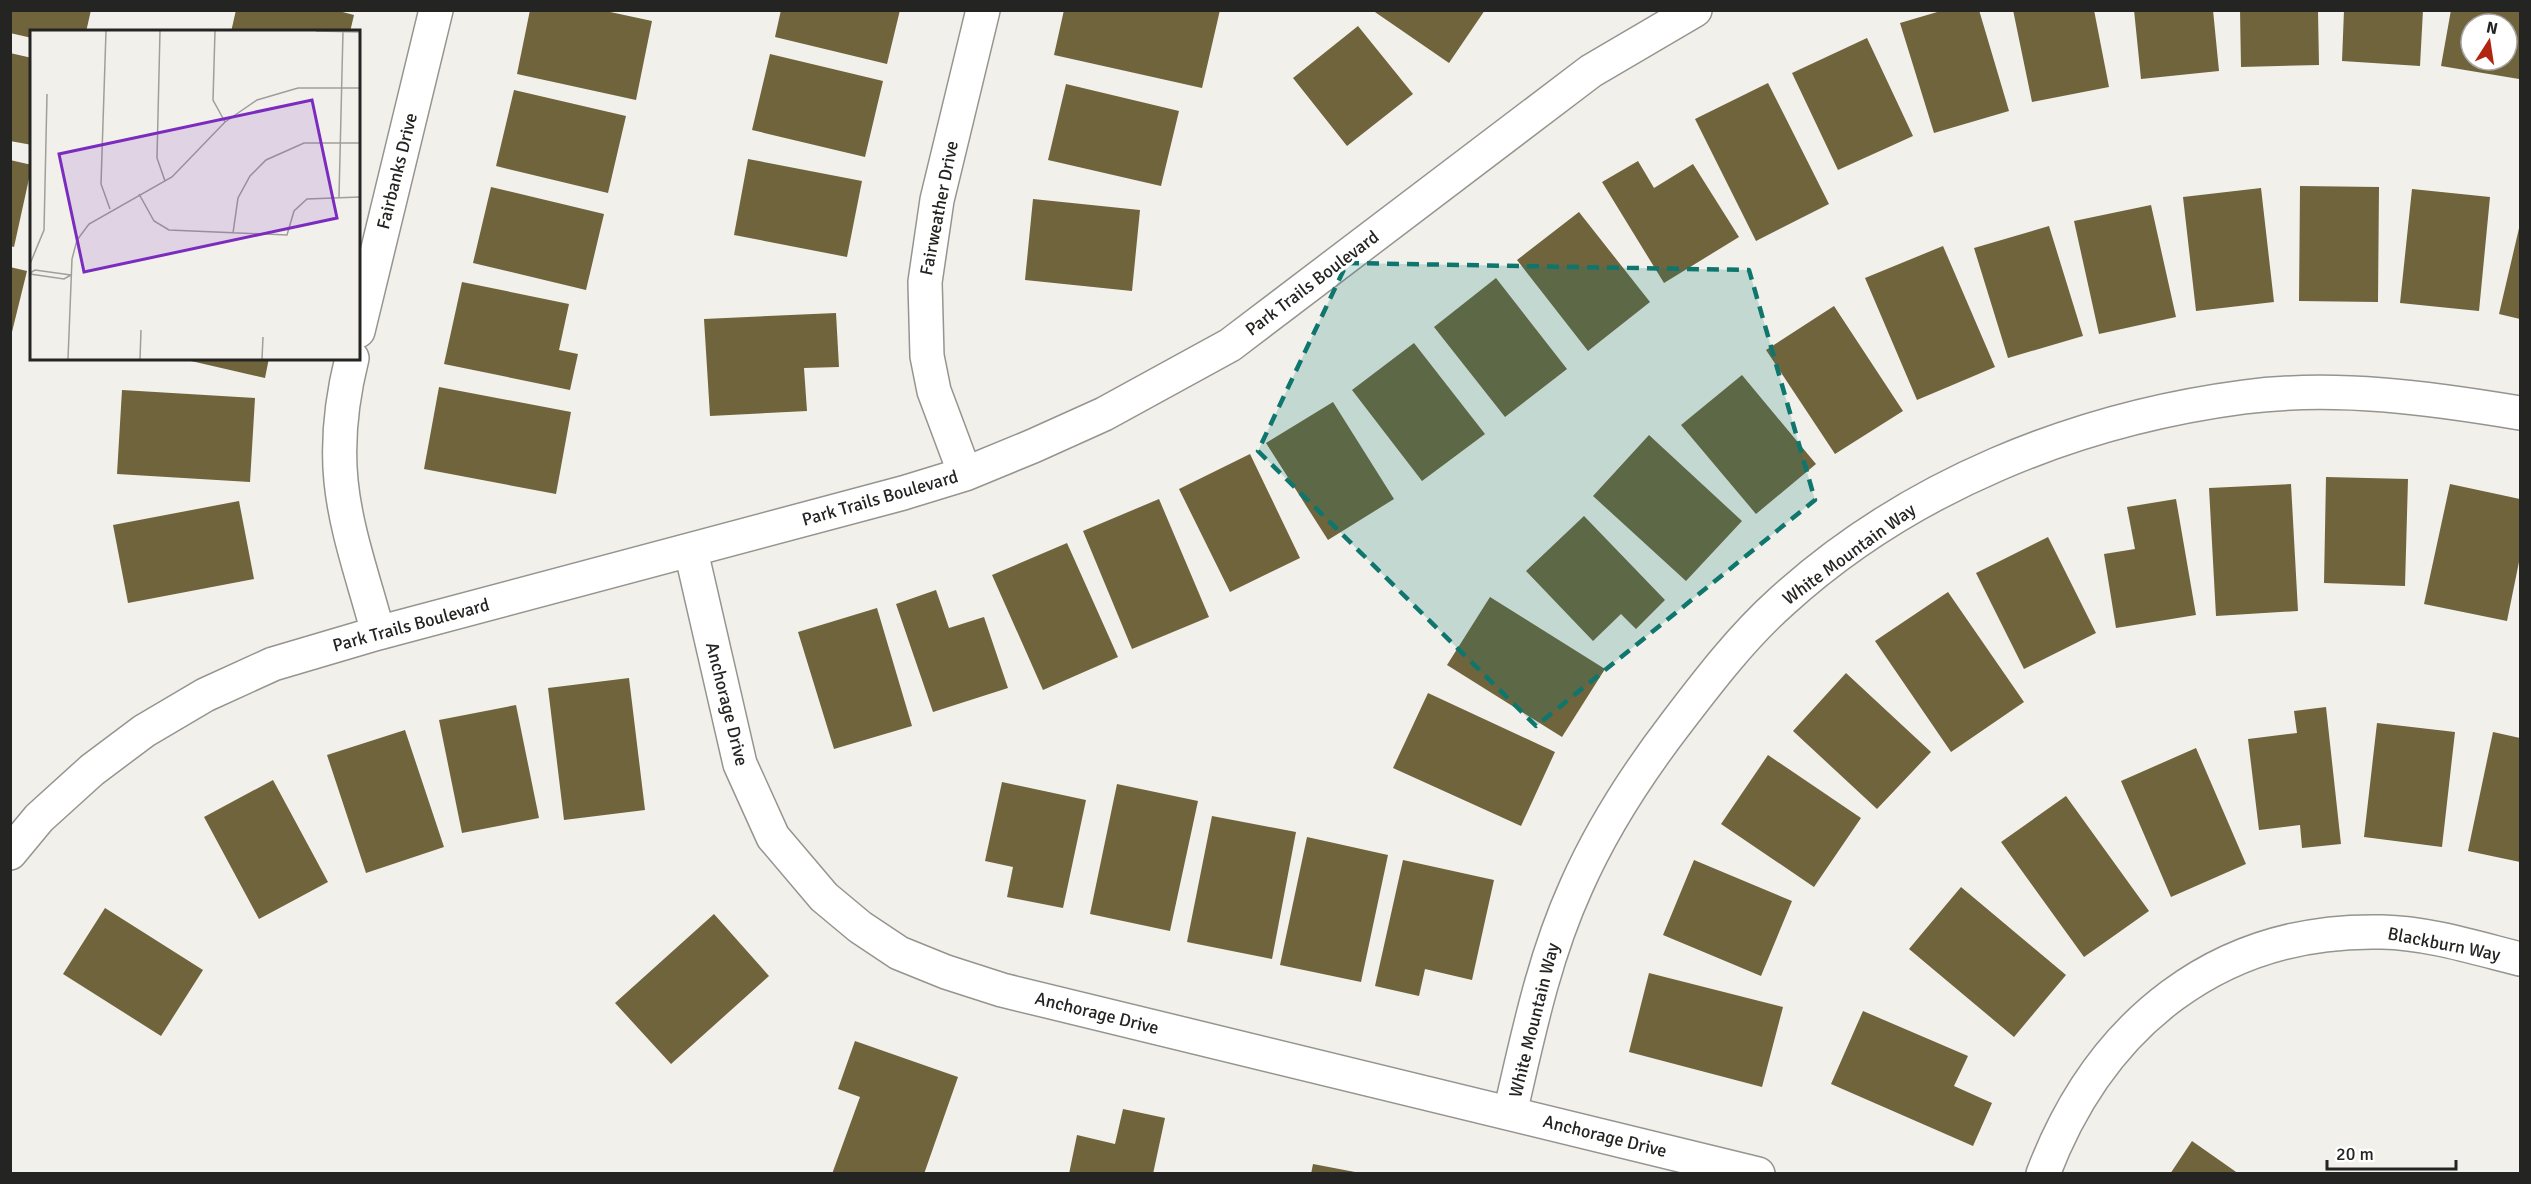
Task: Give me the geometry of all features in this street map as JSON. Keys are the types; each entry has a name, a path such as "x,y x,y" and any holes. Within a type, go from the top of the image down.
{"street":[{"name":"Fairbanks Drive","path":"360,323 436,10"},
{"name":"Fairweather Drive","path":"965,474 934,392 927,356 925,282 937,201 983,10"},
{"name":"Park Trails Boulevard","path":"10,853 39,818 83,778 144,731 205,695 273,664 378,633 965,474 1104,414 1230,345 1591,71 1653,20 1695,10"},
{"path":"352,360 342,408 341,480 346,512 378,633"},
{"name":"White Mountain Way","path":"1510,1113 1542,980 1556,934 1590,858 1627,790 1699,692 1743,640 1782,601 1864,538 1916,504 1968,477 2021,454 2131,419 2189,407 2246,397 2307,393 2369,394 2426,398 2520,413"},
{"name":"Anchorage Drive","path":"691,550 740,765 773,837 824,897 860,927 899,953 946,972 1002,990 1758,1173"},
{"name":"Blackburn Way","path":"2043,1173 2063,1128 2086,1089 2134,1026 2165,999 2200,977 2243,955 2287,941 2332,933 2384,932 2427,937 2520,959"}],"highlighted area":[{"path":"1347,263 1749,270 1815,500 1536,726 1258,451"}],"building":[{"path":"10,10 91,10 86,30 30,30 30,38 10,33"},
{"path":"236,10 335,10 354,15 350,30 231,30"},
{"path":"530,10 601,10 652,21 636,100 517,74"},
{"path":"781,10 900,10 887,64 775,37"},
{"path":"1064,10 1220,10 1202,88 1054,55"},
{"path":"1372,10 1485,10 1449,63"},
{"path":"1944,10 1979,10 2009,111 1934,133 1900,23"},
{"path":"2013,10 2094,10 2109,87 2032,102"},
{"path":"2134,10 2213,10 2219,71 2141,79"},
{"path":"2240,10 2318,10 2319,65 2241,67"},
{"path":"2344,10 2423,10 2420,66 2342,61"},
{"path":"2451,10 2520,10 2519,79 2477,72 2519,72 2519,12 2459,12 2459,69 2441,66"},
{"path":"1358,26 1413,94 1347,146 1293,78"},
{"path":"1867,38 1913,136 1838,170 1792,73"},
{"path":"10,53 30,58 30,145 10,141"},
{"path":"770,54 883,81 865,157 752,130"},
{"path":"1768,83 1829,204 1756,241 1695,119"},
{"path":"1066,84 1179,111 1161,186 1048,160"},
{"path":"514,90 626,116 608,193 496,166"},
{"path":"748,159 862,181 847,257 734,235"},
{"path":"10,160 30,165 30,174 14,247 10,246"},
{"path":"1638,161 1654,188 1693,164 1739,237 1664,283 1602,182"},
{"path":"2300,186 2379,187 2378,302 2299,301"},
{"path":"491,187 604,214 586,290 473,263"},
{"path":"2261,188 2274,302 2196,311 2183,197"},
{"path":"2412,189 2490,197 2479,311 2400,303"},
{"path":"1033,199 1140,210 1132,291 1025,280"},
{"path":"2151,205 2176,317 2099,334 2074,221"},
{"path":"1579,212 1650,302 1588,351 1517,260"},
{"path":"2520,224 2520,319 2499,314"},
{"path":"2049,226 2083,336 2008,358 1974,248"},
{"path":"1943,246 1995,367 1917,400 1865,278"},
{"path":"10,267 27,271 11,336 10,336"},
{"path":"1496,278 1567,369 1505,417 1434,327"},
{"path":"462,282 569,304 559,350 578,354 570,390 444,364"},
{"path":"1834,306 1903,411 1835,454 1766,350"},
{"path":"836,313 839,367 804,368 807,411 710,416 704,319"},
{"path":"1414,343 1485,434 1422,481 1352,390"},
{"path":"187,360 269,360 265,378"},
{"path":"1742,375 1816,464 1756,514 1681,425"},
{"path":"439,387 571,412 556,494 424,469"},
{"path":"122,390 255,398 250,482 117,474"},
{"path":"1333,402 1394,499 1328,540 1266,443"},
{"path":"1649,435 1742,521 1686,581 1593,496"},
{"path":"1250,454 1300,558 1230,592 1179,489"},
{"path":"2326,477 2408,479 2405,586 2324,583"},
{"path":"2291,484 2298,611 2216,616 2209,488"},
{"path":"2450,484 2520,499 2520,557 2507,621 2424,604"},
{"path":"1159,499 1209,617 1132,649 1083,531"},
{"path":"2176,499 2196,615 2116,628 2104,554 2135,549 2127,507"},
{"path":"239,501 254,579 128,603 113,525"},
{"path":"1584,516 1665,600 1636,629 1621,614 1593,641 1526,571"},
{"path":"2048,537 2096,633 2024,669 1976,573"},
{"path":"1067,543 1118,657 1043,690 992,575"},
{"path":"936,590 949,628 984,617 1008,688 933,712 896,604"},
{"path":"1948,592 2024,702 1951,752 1875,641"},
{"path":"1490,597 1605,669 1562,737 1447,665"},
{"path":"877,608 912,726 834,749 798,632"},
{"path":"1846,673 1931,752 1877,809 1793,731"},
{"path":"629,678 645,810 564,820 548,688"},
{"path":"1428,693 1555,752 1521,826 1393,768"},
{"path":"516,705 539,818 462,833 439,720"},
{"path":"2326,707 2341,844 2302,848 2300,825 2259,830 2248,739 2297,733 2294,711"},
{"path":"2377,723 2455,732 2442,847 2364,837"},
{"path":"405,730 444,847 366,873 327,755"},
{"path":"2493,732 2520,738 2520,862 2468,851"},
{"path":"2196,748 2246,864 2171,897 2121,781"},
{"path":"1768,755 1861,818 1814,887 1721,824"},
{"path":"273,780 328,882 259,919 204,817"},
{"path":"1002,782 1086,800 1063,908 1007,897 1013,867 985,861"},
{"path":"1117,784 1198,801 1170,931 1090,914"},
{"path":"2066,796 2149,911 2084,957 2001,842"},
{"path":"1212,816 1296,832 1272,959 1187,942"},
{"path":"1307,837 1388,855 1361,982 1280,965"},
{"path":"1403,860 1494,880 1472,980 1425,969 1419,996 1375,986"},
{"path":"1694,860 1792,901 1761,976 1663,935"},
{"path":"1961,887 2066,975 2014,1037 1909,949"},
{"path":"105,908 203,970 161,1036 63,974"},
{"path":"714,914 769,976 671,1064 615,1003"},
{"path":"1649,973 1783,1007 1762,1087 1629,1052"},
{"path":"1863,1011 1968,1056 1954,1086 1992,1103 1973,1146 1831,1084"},
{"path":"855,1041 958,1077 924,1174 832,1174 860,1097 838,1089"},
{"path":"1123,1109 1165,1118 1153,1174 1069,1174 1077,1135 1115,1144"},
{"path":"2192,1141 2239,1174 2170,1174"},
{"path":"1313,1164 1355,1172 1355,1174 1311,1174"}]}
